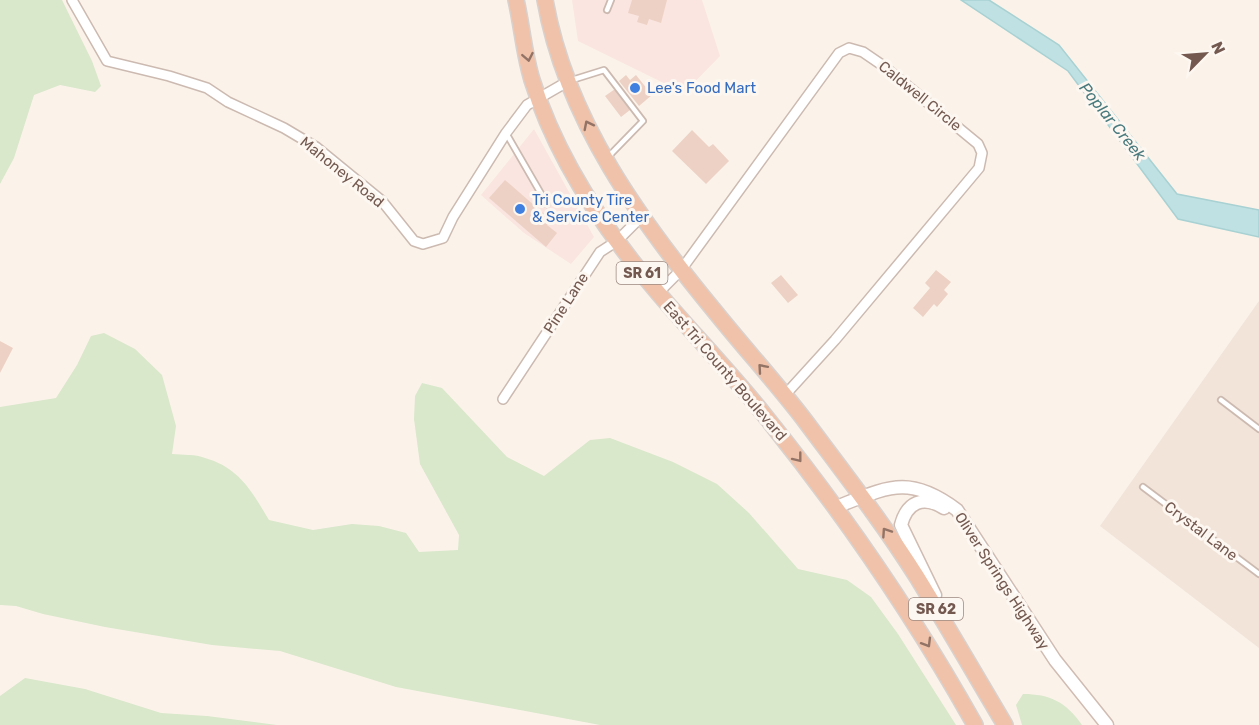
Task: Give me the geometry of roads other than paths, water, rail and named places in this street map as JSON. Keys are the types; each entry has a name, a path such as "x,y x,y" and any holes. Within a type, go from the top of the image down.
{"highway":[{"name":"East Tri County Boulevard","path":"516,0 531,78 567,164 584,194 658,293 765,415 836,507 918,627 975,725"},
{"name":"East Tri County Boulevard","path":"545,0 567,82 606,159 641,217 681,270 785,395 862,497 916,576 1005,725"}],"main road":[{"name":"Oliver Springs Highway","path":"836,507 900,486 919,488 940,498 957,510 1055,660 1107,725"},
{"path":"965,658 901,525 903,514 919,501 939,505 948,510 981,545"}],"street":[{"name":"Mahoney Road","path":"72,0 107,61 207,88 228,102 284,128 316,147 382,201 414,241 423,244 443,238 453,217 506,133 527,105 567,82"},
{"name":"Caldwell Circle","path":"658,293 681,270 839,53 849,48 863,52 882,65 978,144 982,153 979,168 835,340 785,395"},
{"name":"Pine Lane","path":"503,399 600,252 617,241 641,217"}],"lane":[{"path":"607,10 610,0"},
{"path":"567,82 604,70 643,121 606,159"},
{"path":"506,133 547,204"},
{"path":"1221,400 1259,429"},
{"name":"Crystal Lane","path":"1143,487 1259,574"}],"water":[{"name":"Poplar Creek","path":"961,0 989,0 1059,45 1177,194 1259,210 1259,237 1178,219 1068,71"}],"place":[{"name":"Lee's Food Mart","path":"635,88"},
{"name":"Tri County Tire & Service Center","path":"520,209"}]}
